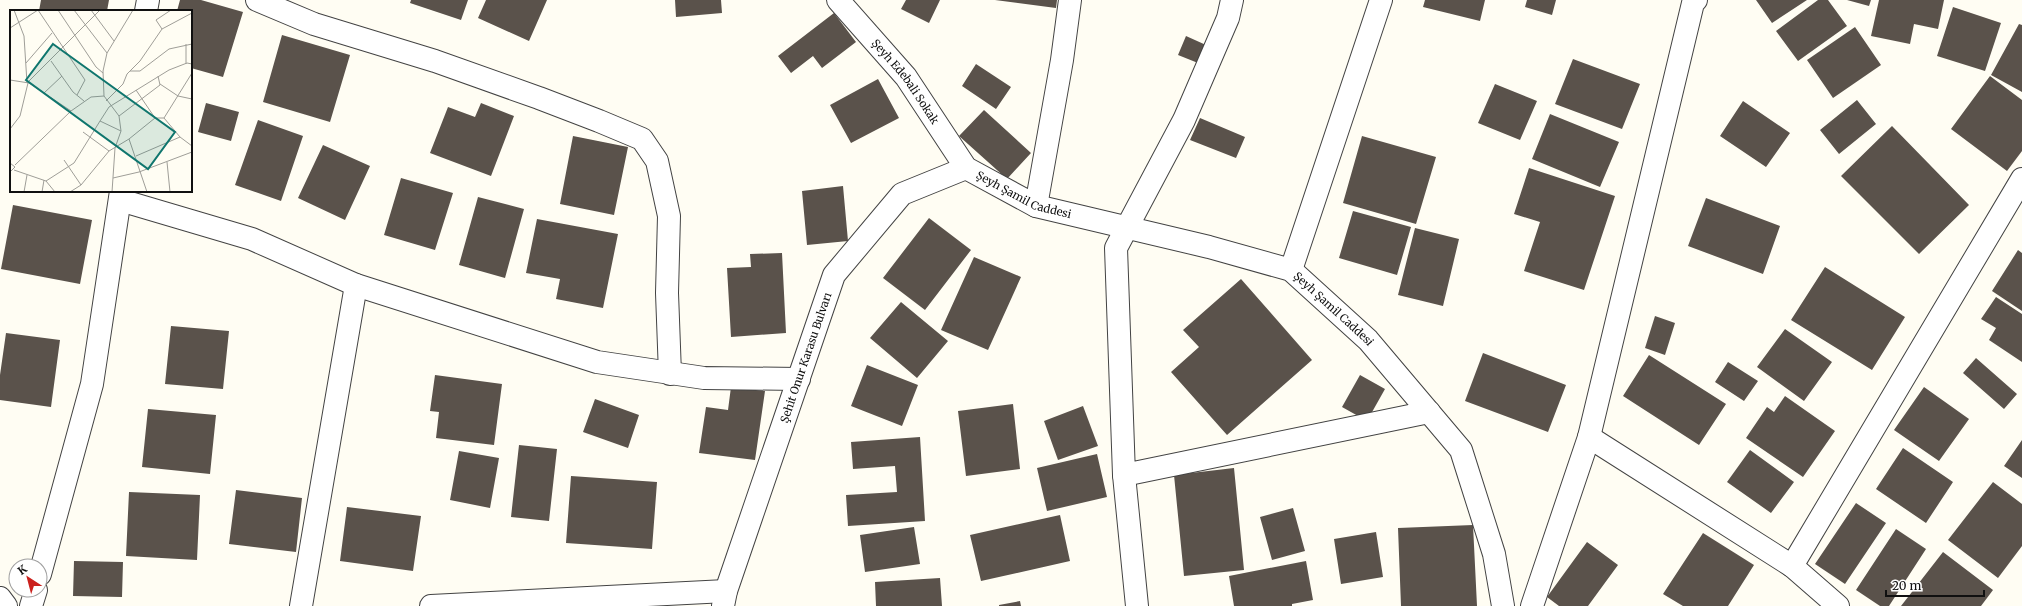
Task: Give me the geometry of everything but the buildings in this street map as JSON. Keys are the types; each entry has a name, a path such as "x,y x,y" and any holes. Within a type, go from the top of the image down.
{"street":[{"path":"146,10 148,0"},
{"path":"257,0 314,24 457,69 600,121 642,139 658,161 669,216 668,293 670,374"},
{"name":"Şeyh Edebali Sokak","path":"838,0 906,77 966,168"},
{"path":"1036,206 1062,60 1070,0"},
{"path":"1137,606 1124,476 1116,248 1184,120 1228,18 1232,0"},
{"path":"1291,270 1381,0"},
{"path":"1532,606 1589,437 1692,1"},
{"name":"Şeyh Şamil Caddesi","path":"966,168 1036,206 1209,247 1291,270 1368,340 1461,450 1494,554 1503,606"},
{"name":"Şehit Onur Karasu Bulvarı","path":"725,599 834,275 902,194 966,168"},
{"path":"1792,566 2022,179"},
{"path":"44,558 92,384 120,195 252,240 356,285 597,362 704,378 799,379"},
{"path":"301,606 356,285"},
{"path":"1124,476 1429,412"},
{"path":"1589,437 1792,566 1838,606"},
{"path":"0,598 6,606"},
{"path":"431,606 725,599"}]}
